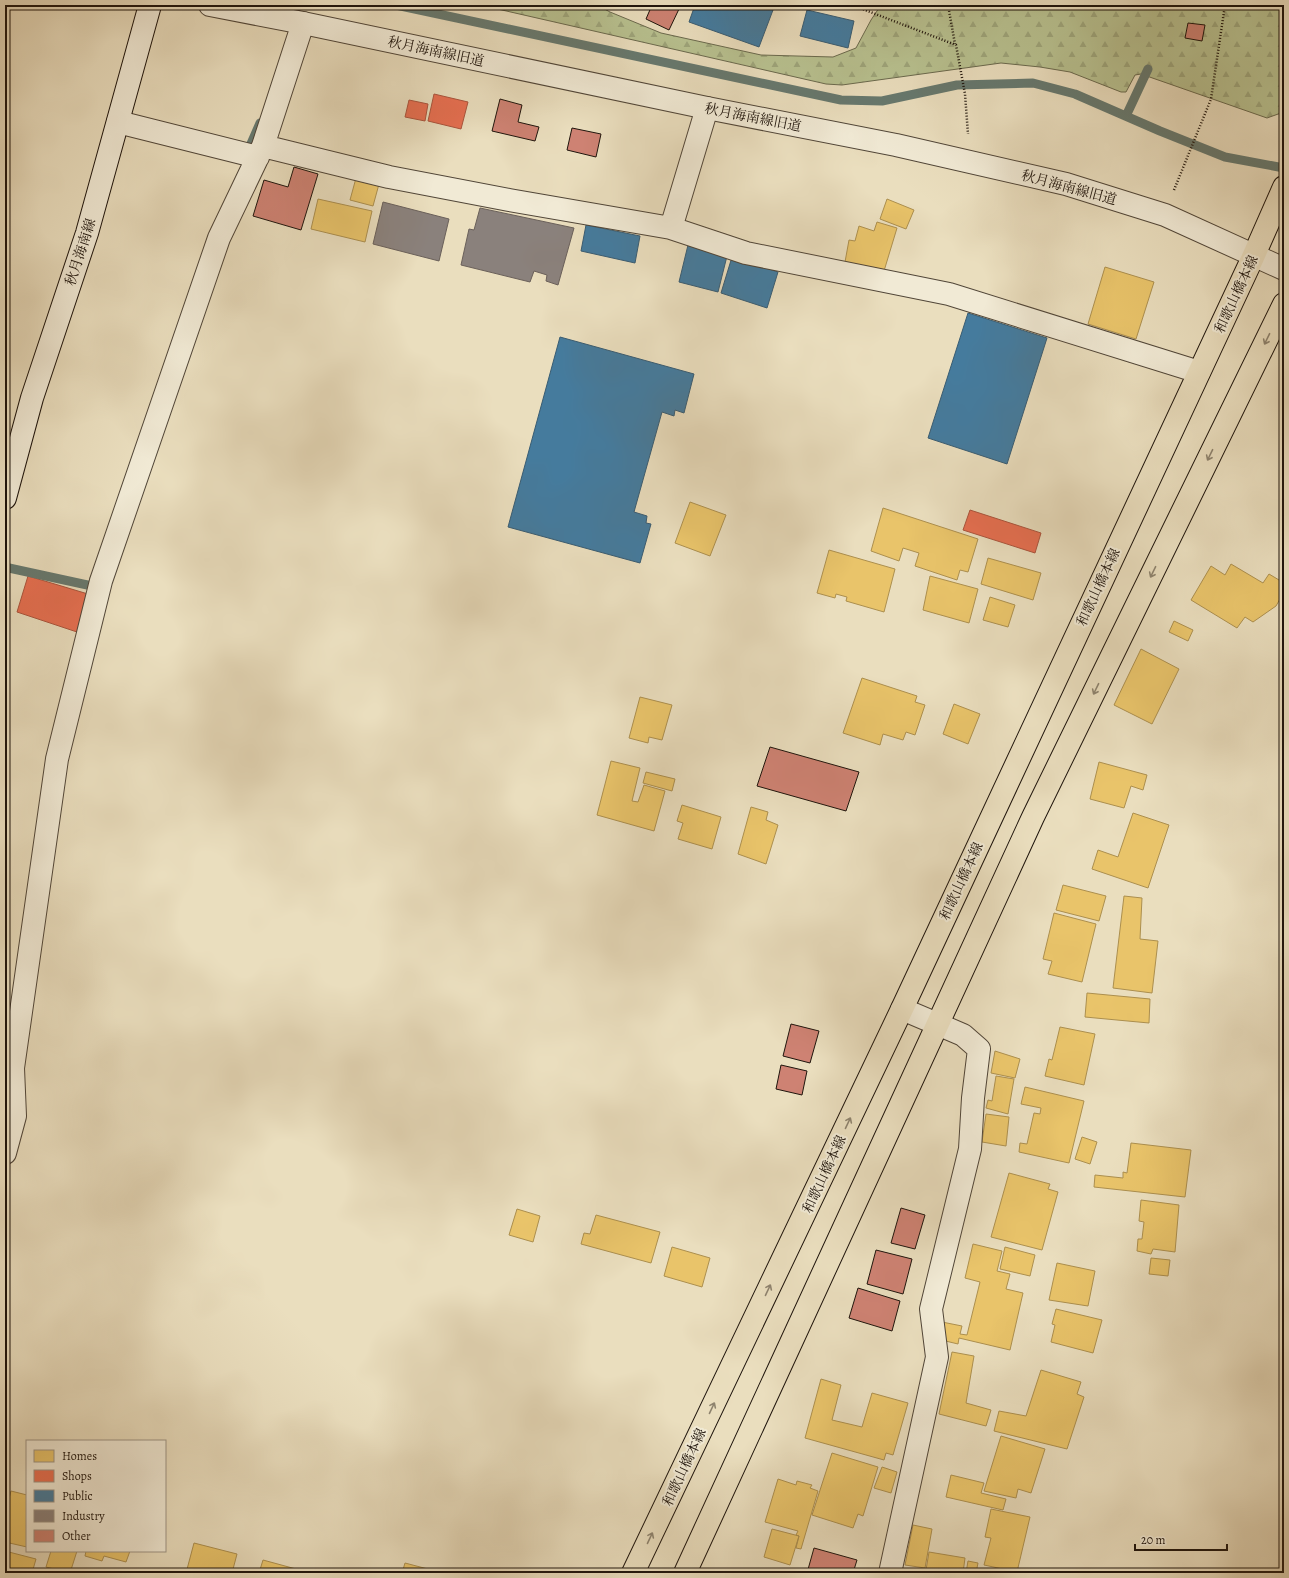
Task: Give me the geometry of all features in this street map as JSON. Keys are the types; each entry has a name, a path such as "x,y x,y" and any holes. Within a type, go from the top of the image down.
{"main road":[{"name":"和歌山橋本線","path":"633,1573 902,1009 1254,255 1282,190"},
{"path":"685,1573 1033,817 1284,304"}],"street":[{"name":"秋月海南線","path":"5,498 32,398 87,233 150,5"},
{"name":"秋月海南線旧道","path":"210,5 303,22 707,108 896,145 1066,184 1165,215 1284,269"},
{"path":"5,1153 15,1116 13,1068 57,759 101,581 219,238 261,152 303,22"},
{"path":"671,228 707,108"},
{"path":"118,122 389,178 517,202 671,228 746,253 949,294 1199,372"},
{"path":"890,1573 937,1357 931,1309 970,1149 973,1098 979,1049 963,1035 902,1009"}],"path":[{"path":"852,5 956,45"},
{"path":"948,5 965,94 971,163"},
{"path":"1184,165 1211,99 1225,5"}],"green space":[{"path":"480,5 597,5 610,12 661,33 761,55 833,57 856,48 881,5 1284,5 1284,106 1281,113 1267,118 1141,74 1135,75 1126,92 1121,92 1070,72 1001,63 842,85 826,84"}],"building: Homes":[{"path":"356,178 379,184 373,206 350,200"},
{"path":"318,199 372,211 365,242 311,229"},
{"path":"887,199 914,210 906,229 880,219"},
{"path":"877,222 897,228 884,271 845,262 849,240 855,241 859,226 874,231"},
{"path":"1105,267 1154,282 1136,339 1088,324"},
{"path":"690,502 726,515 710,556 675,543"},
{"path":"883,508 978,539 968,572 960,570 957,580 915,566 919,553 903,548 899,561 871,551"},
{"path":"829,550 895,569 884,612 846,601 847,597 836,594 835,598 817,593"},
{"path":"988,558 1041,573 1033,600 981,584"},
{"path":"1231,564 1263,583 1269,574 1284,583 1284,592 1276,606 1253,622 1245,617 1237,628 1191,600 1211,566 1225,575"},
{"path":"930,576 978,589 969,623 923,610"},
{"path":"990,597 1015,605 1008,627 983,620"},
{"path":"1174,621 1193,630 1188,641 1169,632"},
{"path":"1141,649 1179,669 1152,724 1114,705"},
{"path":"862,678 917,696 915,702 925,705 915,735 906,732 903,740 883,734 880,745 843,733"},
{"path":"640,697 672,705 662,740 649,737 648,743 629,738"},
{"path":"954,704 980,714 968,744 943,734"},
{"path":"611,761 640,768 632,801 638,802 644,785 665,791 654,831 597,815"},
{"path":"1099,762 1147,775 1143,790 1131,786 1124,808 1090,799"},
{"path":"646,772 675,779 672,791 643,783"},
{"path":"682,805 721,817 712,849 678,839 683,823 677,821"},
{"path":"751,807 768,812 766,820 778,825 766,864 738,854"},
{"path":"1133,813 1169,825 1148,888 1092,869 1098,850 1118,857"},
{"path":"1063,885 1106,896 1099,921 1056,910"},
{"path":"1124,896 1142,898 1140,939 1158,941 1152,993 1113,988"},
{"path":"1054,913 1096,924 1082,982 1048,974 1052,961 1043,959"},
{"path":"1087,993 1150,999 1149,1023 1085,1017"},
{"path":"1060,1027 1095,1034 1084,1085 1045,1076 1049,1059 1052,1060"},
{"path":"995,1051 1020,1059 1015,1078 991,1073"},
{"path":"996,1076 1014,1079 1008,1114 986,1108 988,1100 992,1101"},
{"path":"1025,1087 1084,1101 1069,1163 1019,1152 1020,1143 1027,1144 1034,1113 1040,1114 1041,1108 1021,1104"},
{"path":"986,1114 1009,1117 1006,1146 982,1142"},
{"path":"1082,1137 1097,1142 1090,1164 1075,1159"},
{"path":"1131,1143 1191,1150 1185,1197 1094,1187 1095,1175 1123,1178 1123,1172 1127,1173"},
{"path":"1009,1173 1050,1184 1048,1189 1058,1192 1042,1250 991,1237"},
{"path":"1141,1200 1179,1205 1175,1252 1153,1249 1151,1254 1137,1251 1138,1239 1142,1239 1144,1222 1139,1221"},
{"path":"517,1209 540,1216 533,1242 509,1235"},
{"path":"596,1215 660,1232 651,1263 581,1244 584,1233 590,1234"},
{"path":"973,1244 1002,1251 997,1271 1010,1274 1006,1289 1023,1293 1010,1350 959,1338 958,1344 933,1338 937,1321 962,1326 960,1334 967,1335 980,1282 965,1278"},
{"path":"672,1247 710,1258 702,1287 664,1276"},
{"path":"1005,1247 1035,1255 1030,1276 1000,1269"},
{"path":"1151,1258 1170,1260 1168,1276 1149,1274"},
{"path":"1057,1263 1095,1271 1088,1306 1049,1300"},
{"path":"1056,1309 1102,1320 1093,1353 1051,1342 1055,1325 1052,1324"},
{"path":"952,1352 974,1356 966,1403 991,1410 986,1426 939,1414"},
{"path":"1041,1370 1081,1382 1077,1394 1084,1397 1067,1449 994,1431 999,1411 1026,1416"},
{"path":"821,1379 841,1385 832,1420 862,1427 872,1393 908,1403 893,1455 886,1453 884,1460 805,1438"},
{"path":"1001,1436 1045,1449 1031,1493 1018,1489 1016,1498 984,1491"},
{"path":"832,1453 878,1467 863,1516 858,1514 853,1528 812,1515"},
{"path":"882,1467 897,1472 891,1493 874,1488"},
{"path":"951,1475 984,1483 981,1493 1006,1499 1003,1510 946,1497"},
{"path":"778,1479 796,1485 797,1481 812,1485 810,1488 818,1491 801,1549 796,1548 799,1536 796,1535 798,1531 765,1522"},
{"path":"11,1491 26,1495 26,1547 5,1542 5,1513"},
{"path":"991,1509 1030,1517 1017,1572 984,1565 991,1538 985,1537"},
{"path":"913,1525 932,1529 925,1568 905,1565"},
{"path":"772,1529 799,1536 790,1565 764,1557"},
{"path":"194,1543 237,1554 232,1573 186,1573"},
{"path":"5,1551 36,1559 32,1573 5,1573"},
{"path":"51,1552 77,1552 70,1573 46,1567"},
{"path":"86,1552 130,1552 126,1562 104,1556 102,1561 85,1556"},
{"path":"929,1552 965,1558 963,1573 926,1570"},
{"path":"263,1560 296,1569 295,1573 259,1573"},
{"path":"968,1561 978,1563 976,1573 966,1573"},
{"path":"405,1563 443,1573 402,1573"},
{"path":"906,1570 927,1573 906,1573"}],"building: Shops":[{"path":"434,94 468,102 461,129 428,121"},
{"path":"409,100 428,104 425,121 405,117"},
{"path":"970,510 1041,533 1035,553 963,530"},
{"path":"28,576 88,594 77,632 17,612"}],"building: Public":[{"path":"695,5 759,5 773,10 759,47 689,22"},
{"path":"807,10 854,21 848,48 800,36"},
{"path":"586,225 640,236 635,263 581,251"},
{"path":"688,245 727,256 718,292 679,282"},
{"path":"732,257 778,272 767,308 721,293"},
{"path":"968,313 1047,338 1007,464 928,438"},
{"path":"560,337 694,374 684,413 675,410 674,416 662,412 634,512 647,516 646,523 651,524 640,563 508,527"}],"building: Industry":[{"path":"383,202 449,219 439,261 373,244"},
{"path":"480,208 574,228 558,285 546,281 547,275 534,271 530,282 461,265 469,229 474,230"}],"building: Other":[{"path":"652,5 670,5 679,9 669,30 646,19"},
{"path":"1188,23 1205,25 1202,41 1185,38"},
{"path":"500,99 522,105 518,122 539,127 535,141 492,131"},
{"path":"572,128 601,134 596,157 567,150"},
{"path":"294,167 318,174 301,230 253,216 264,180 288,187"},
{"path":"770,747 859,772 846,811 757,786"},
{"path":"791,1024 819,1031 810,1063 783,1056"},
{"path":"781,1065 807,1071 802,1095 776,1089"},
{"path":"901,1208 925,1215 915,1249 891,1243"},
{"path":"876,1250 912,1259 903,1294 867,1284"},
{"path":"858,1288 900,1301 892,1331 849,1318"},
{"path":"814,1548 857,1560 853,1573 807,1573"}],"waterway":[{"path":"293,21 297,5"},
{"path":"396,5 841,100 882,101 957,85 1033,83 1075,94 1225,157 1284,168"},
{"path":"1126,116 1148,69"},
{"path":"246,155 260,123"},
{"path":"9,568 92,586 94,579"}]}
